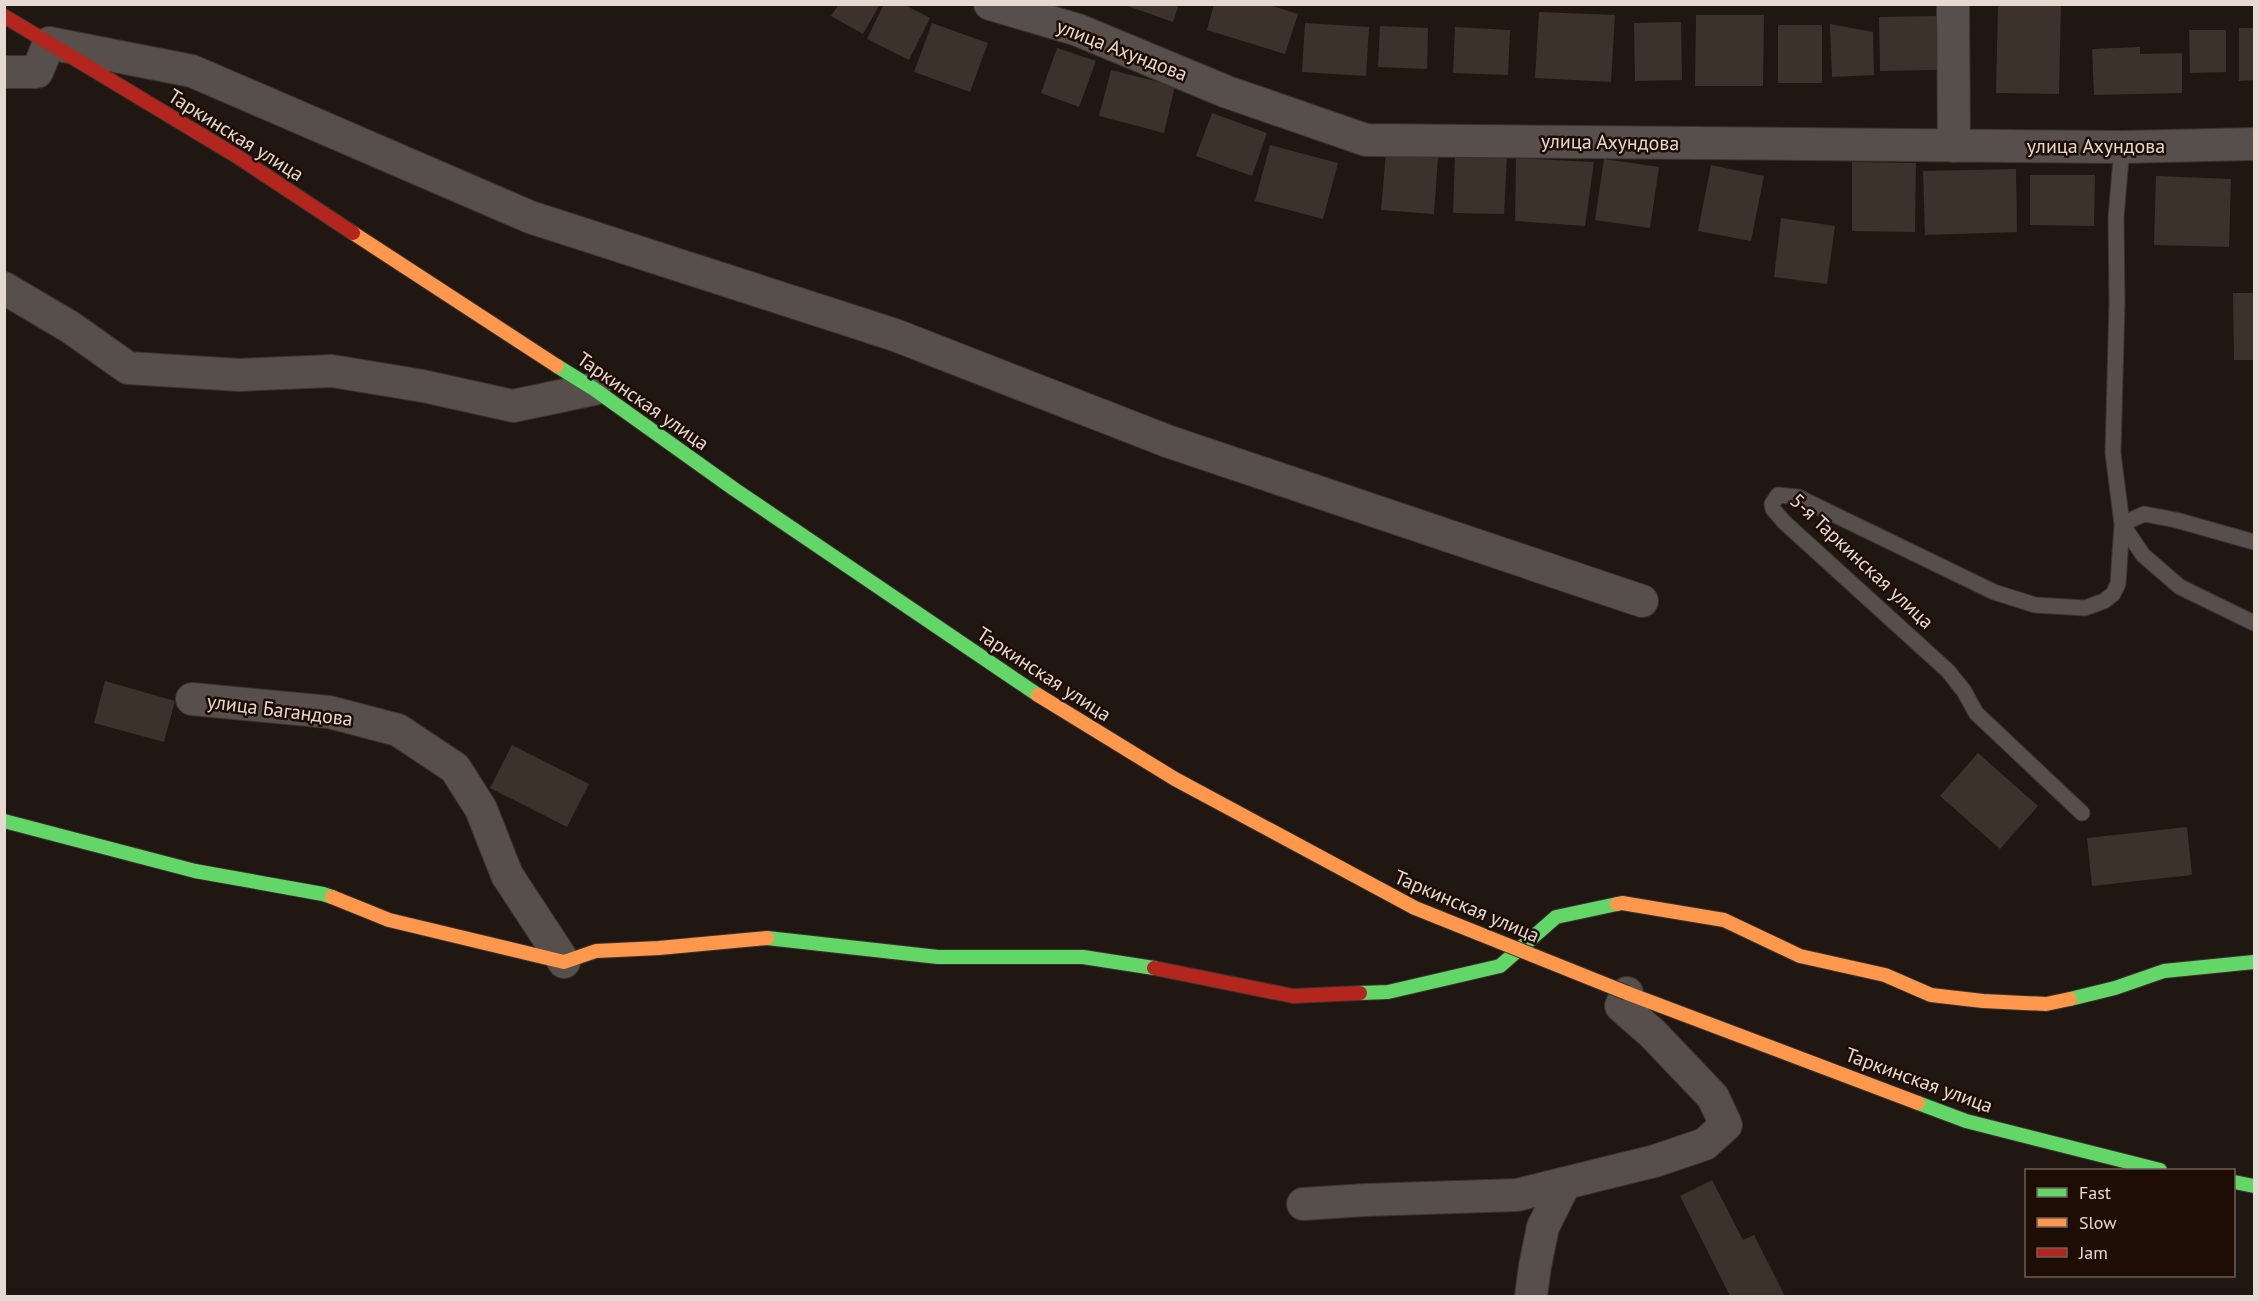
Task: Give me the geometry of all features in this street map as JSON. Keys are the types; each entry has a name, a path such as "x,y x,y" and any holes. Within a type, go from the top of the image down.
{"street":[{"name":"улица Ахундова","path":"990,4 1078,30 1227,92 1366,140 2122,147 2254,144"},
{"path":"1953,4 1954,146"},
{"name":"Таркинская улица","path":"4,16 238,157 480,317 594,389 734,489 1012,679 1175,779 1415,908 1627,993 1966,1121 2156,1169"},
{"path":"4,72 37,72 49,43 192,71 530,217 895,335 1167,441 1642,601"},
{"path":"4,288 70,327 129,368 238,375 332,371 423,386 513,406 594,389"},
{"name":"улица Багандова","path":"192,699 329,712 398,730 455,768 481,809 507,875 564,962"},
{"path":"4,821 195,871 323,894 389,920 564,962 596,951 767,938 938,957 1083,957 1168,970 1293,996 1388,992 1500,966 1556,916 1622,903 1724,920 1800,956 1885,975 1931,995 1983,1001 2046,1004 2115,988 2164,971 2254,962"},
{"path":"1304,1204 1388,1198 1516,1195 1655,1161 1705,1144 1726,1125 1713,1097 1653,1034 1621,1006 1627,993"},
{"path":"2235,1182 2254,1186"},
{"path":"1531,1296 1543,1227 1565,1183"}],"lane":[{"name":"5-я Таркинская улица","path":"2082,813 1976,713 1964,691 1948,671 1784,522 1773,510 1772,504 1778,495 1798,497 1994,592 2035,605 2085,608 2104,601 2113,594 2118,584 2122,524 2113,453 2117,302 2116,217 2122,147"},
{"path":"2122,524 2144,514 2176,520 2254,542"},
{"name":"5-я Таркинская улица","path":"2122,524 2143,555 2180,587 2254,623"}],"building":[{"path":"839,4 880,4 863,34 831,16"},
{"path":"884,4 903,4 930,18 909,60 867,39"},
{"path":"1122,4 1179,4 1173,22"},
{"path":"1214,4 1266,4 1298,14 1285,54 1207,30"},
{"path":"1998,4 2061,4 2059,94 1996,93"},
{"path":"1539,12 1615,15 1611,82 1535,78"},
{"path":"1696,15 1764,15 1763,86 1695,86"},
{"path":"1937,16 1938,70 1880,71 1879,17"},
{"path":"1681,22 1682,80 1635,81 1634,23"},
{"path":"932,23 988,43 970,92 914,72"},
{"path":"1305,23 1369,27 1366,76 1302,72"},
{"path":"1830,24 1873,32 1874,75 1832,77"},
{"path":"1778,25 1822,25 1822,83 1778,83"},
{"path":"1380,26 1428,28 1427,69 1378,67"},
{"path":"1455,27 1510,30 1508,75 1453,73"},
{"path":"2239,28 2254,28 2254,80 2239,81"},
{"path":"2189,30 2226,30 2226,72 2190,73"},
{"path":"2140,47 2140,54 2182,53 2182,93 2094,95 2092,49"},
{"path":"1057,48 1096,61 1079,107 1041,93"},
{"path":"1111,70 1175,86 1164,133 1099,116"},
{"path":"1212,113 1267,133 1252,176 1196,156"},
{"path":"1270,145 1338,163 1323,219 1255,201"},
{"path":"1386,153 1438,157 1434,214 1381,210"},
{"path":"1455,154 1507,155 1504,214 1453,213"},
{"path":"1516,158 1594,162 1585,226 1515,221"},
{"path":"1604,159 1659,167 1650,228 1595,220"},
{"path":"1852,162 1916,163 1915,232 1852,231"},
{"path":"1711,165 1764,176 1751,241 1698,231"},
{"path":"2016,169 2017,232 1925,235 1923,171"},
{"path":"2030,175 2095,175 2094,226 2030,225"},
{"path":"2156,176 2231,179 2229,247 2154,245"},
{"path":"1781,218 1835,226 1827,284 1774,277"},
{"path":"2233,293 2254,293 2254,360 2234,360"},
{"path":"105,681 175,701 164,742 94,723"},
{"path":"512,745 589,784 567,827 490,788"},
{"path":"1978,753 2038,806 2000,849 1940,796"},
{"path":"2187,827 2192,875 2092,886 2087,838"},
{"path":"1712,1180 1743,1240 1754,1235 1785,1296 1730,1296 1680,1196"}],"traffic: fast":[{"path":"557,366 594,389 734,489 1038,695"},
{"path":"4,821 195,871 332,897"},
{"path":"1360,993 1388,992 1500,966 1556,917 1617,904"},
{"path":"767,938 938,957 1083,957 1154,968"},
{"path":"2070,999 2115,988 2164,971 2254,962"},
{"path":"1918,1103 1966,1121 2156,1169"},
{"path":"2235,1182 2254,1186"}],"traffic: slow":[{"path":"353,233 557,366"},
{"path":"1038,695 1175,779 1415,908"},
{"path":"332,897 389,920 564,962 596,951 767,938"},
{"path":"1617,904 1724,920 1800,956 1885,975 1931,995 1983,1001 2046,1004 2070,999"},
{"path":"1415,908 1627,993"},
{"path":"1627,993 1918,1103"}],"traffic: jam":[{"path":"4,16 238,157 353,233"},
{"path":"1154,968 1293,996 1360,993"}]}
